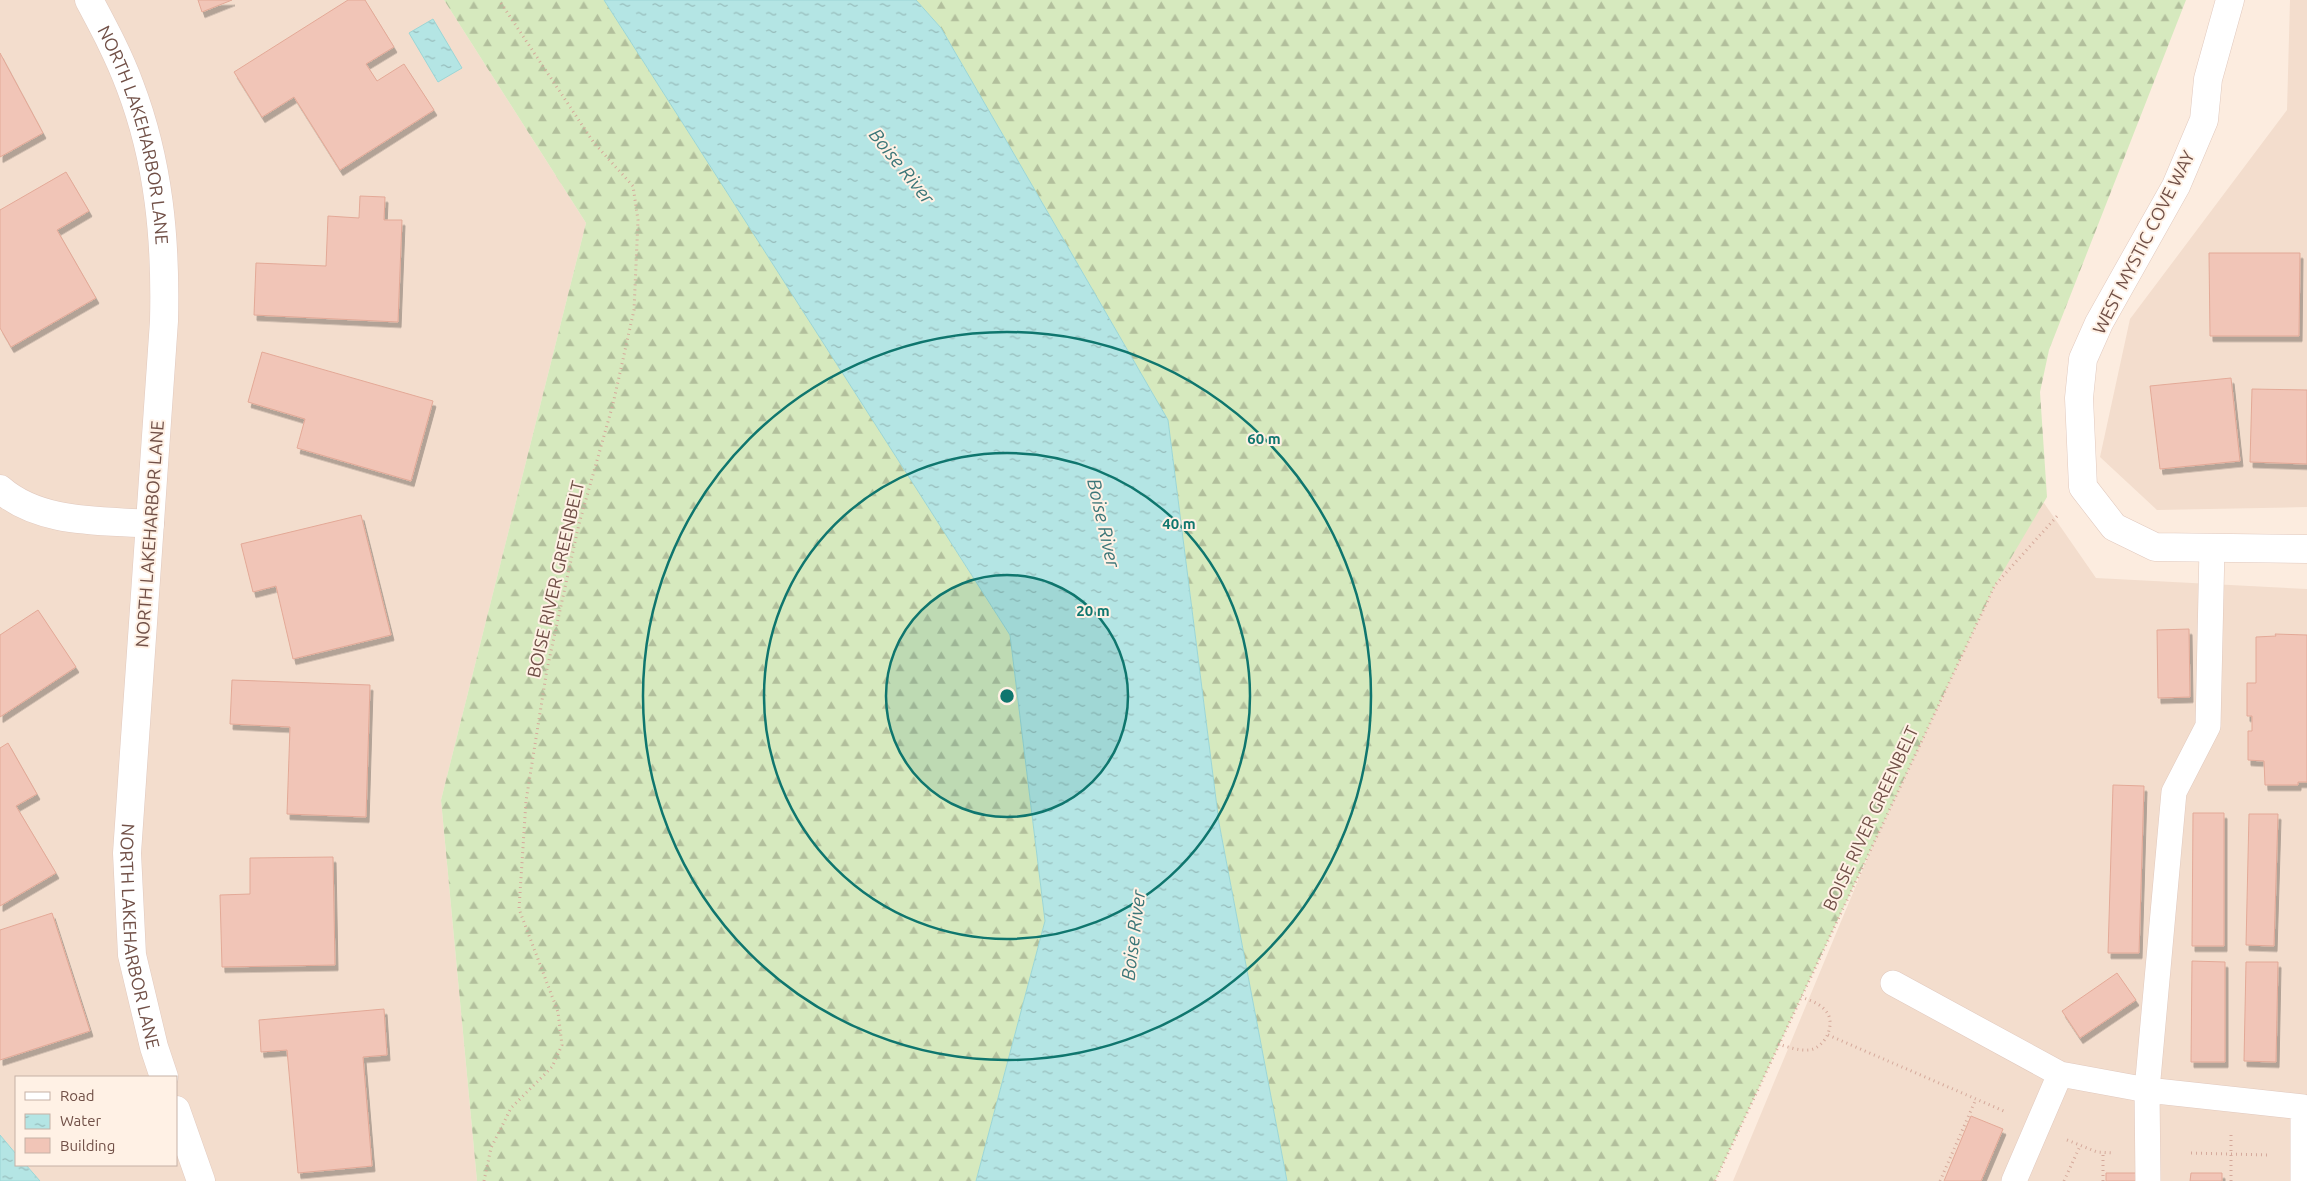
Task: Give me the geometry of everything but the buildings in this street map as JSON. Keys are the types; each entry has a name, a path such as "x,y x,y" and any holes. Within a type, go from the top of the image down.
{"street":[{"name":"NORTH LAKEHARBOR LANE","path":"89,0 110,40 130,85 145,131 156,178 163,226 166,274 164,321 127,853 132,955 154,1047 164,1076"},
{"name":"WEST MYSTIC COVE WAY","path":"2083,487 2079,398 2083,359 2099,323 2176,186 2204,120 2208,78 2230,0"},
{"path":"2083,487 2114,526 2155,547 2307,549"},
{"path":"0,489 13,500 56,517 150,524"},
{"path":"178,1116 201,1181"}],"lane":[{"path":"2148,1181 2147,1090 2174,792 2208,726 2212,548"},
{"path":"1893,983 2060,1074 2147,1090 2303,1107 2303,1181"},
{"path":"2014,1181 2060,1074"}],"path":[{"name":"BOISE RIVER GREENBELT","path":"484,1181 492,1148 511,1108 552,1067 562,1045 558,1012 519,909 526,801 549,660 579,524 613,404 634,310 638,220 633,186 594,143 499,0"},
{"name":"BOISE RIVER GREENBELT","path":"1715,1181 1995,585 2083,487"},
{"path":"1778,1044 1801,1050 1812,1050 1823,1043 1828,1035 1830,1020 1827,1011 1801,997"},
{"path":"1828,1035 2013,1115"},
{"path":"1940,1181 1976,1099"},
{"path":"2231,1181 2232,1129"},
{"path":"2066,1139 2080,1146 2103,1153 2116,1154"},
{"path":"2064,1181 2080,1146"},
{"path":"2102,1181 2103,1153"},
{"path":"2191,1153 2274,1155"}],"shaded area":[{"path":"0,0 444,0 586,223 441,800 477,1181 40,1181 27,1166 178,1166 178,1076 15,1076 15,1153 0,1135"},
{"path":"2290,0 2307,0 2307,507 2157,510 2100,457 2130,319 2287,110"},
{"path":"2026,477 2096,578 2307,589 2307,1181 1733,1181"}],"green space":[{"path":"444,0 604,0 1010,635 1045,921 976,1181 477,1181 441,800 586,223"},
{"path":"916,0 2186,0 2049,350 2040,392 2047,497 1995,585 1715,1181 1287,1181 1219,823 1168,420 941,28"}],"water":[{"name":"Boise River","path":"604,0 916,0 941,28 1168,420 1219,823 1287,1181 976,1181 1045,921 1010,635"},
{"path":"433,19 462,68 438,82 409,33"},
{"path":"0,1135 15,1153 15,1166 27,1166 40,1181 0,1181"}]}
